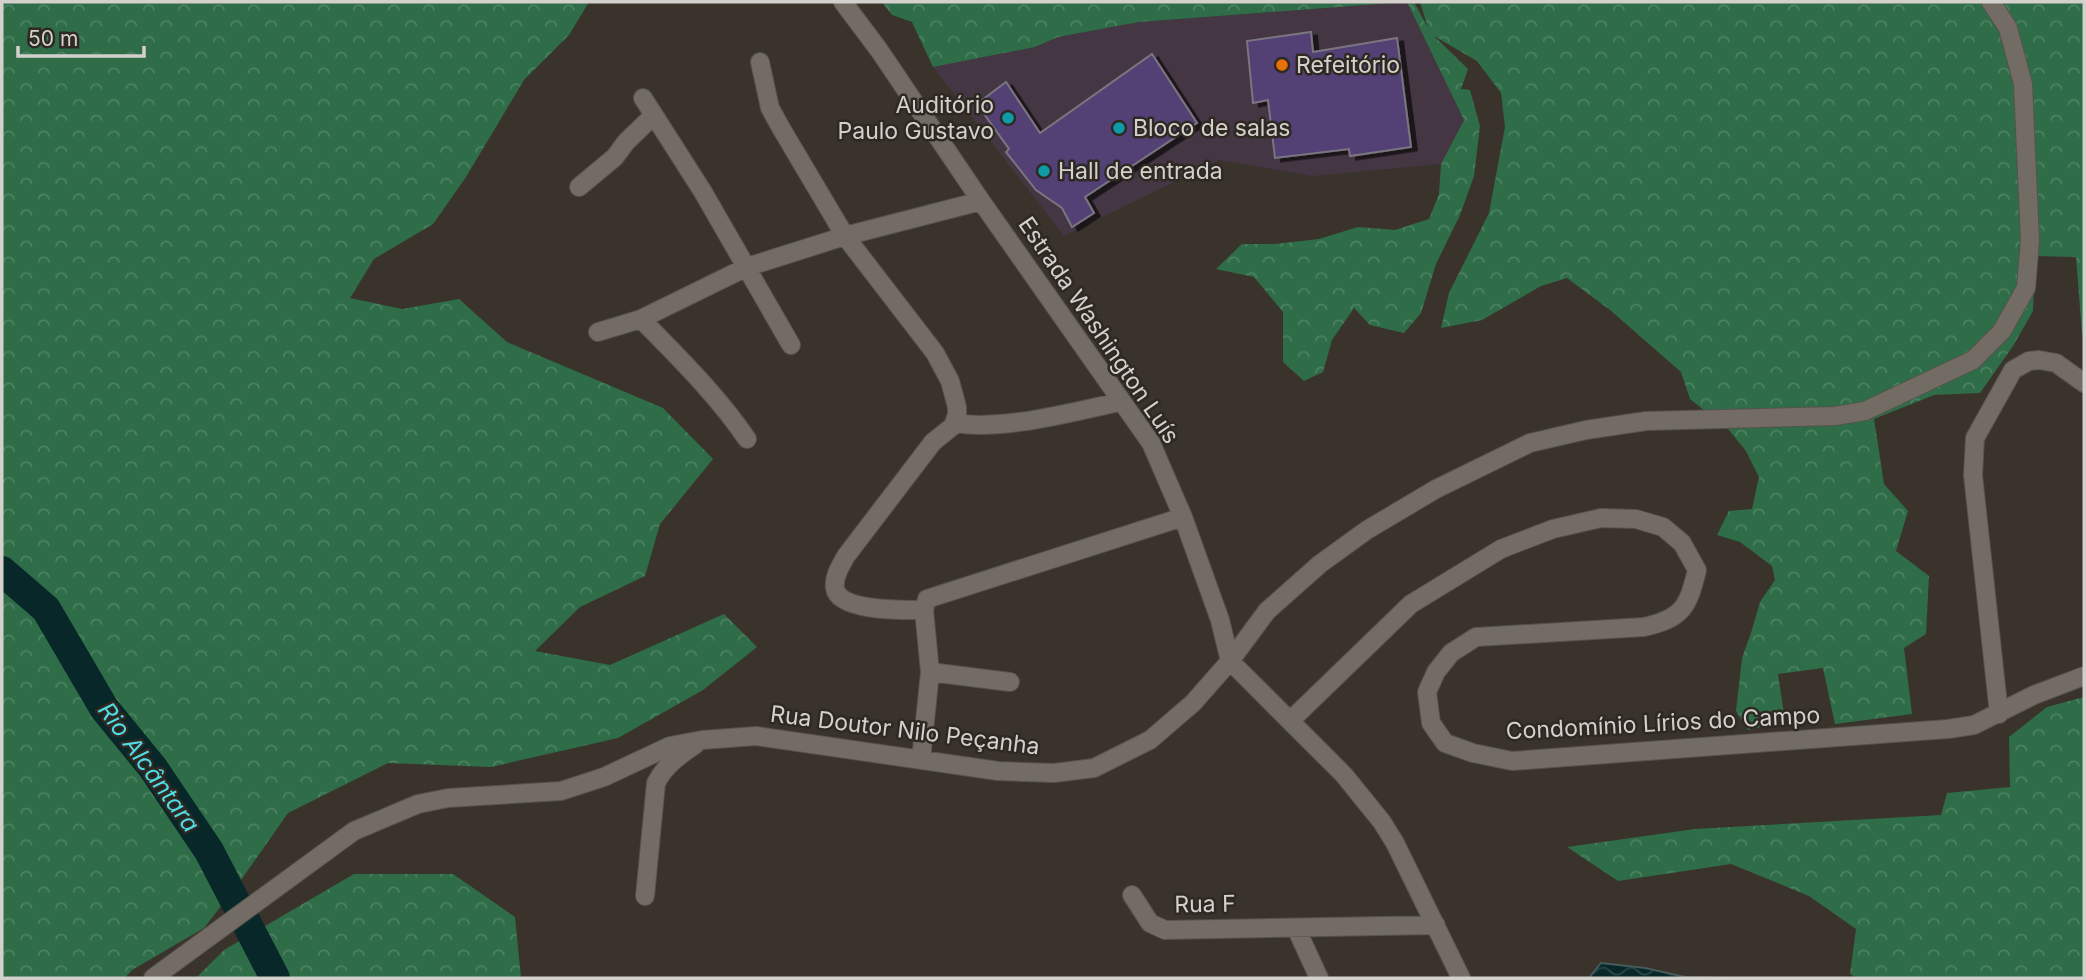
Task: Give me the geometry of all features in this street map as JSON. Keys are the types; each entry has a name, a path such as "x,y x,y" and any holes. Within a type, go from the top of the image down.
{"street":[{"name":"Estrada Washington Luís","path":"843,2 1151,443 1183,517 1220,620 1230,662"},
{"name":"Rua Doutor Nilo Peçanha","path":"153,978 354,831 389,815 418,804 448,798 561,791 604,777 670,746 702,740 756,736 998,771 1054,774 1094,768 1150,740 1193,703 1230,662 1268,611 1320,564 1367,530 1436,489 1530,443 1586,429 1646,421 1835,415 1865,411 1973,360 2002,331 2026,288 2030,240 2024,84 2008,28 1991,2"},
{"path":"760,62 770,108 845,236 935,354 950,381 957,407 953,426 933,442 846,556 837,572 835,588 838,596 850,603 886,610 924,610"},
{"path":"643,98 747,267 791,345"},
{"path":"579,187 603,169 635,132 654,115"},
{"path":"598,332 641,319 747,267 845,236 981,201"},
{"path":"641,319 719,401 747,439"},
{"path":"1999,714 1973,475 1975,438 2013,370 2029,361 2056,363 2084,383"},
{"path":"954,423 990,425 1121,402"},
{"path":"921,760 930,672 924,610 928,599 933,595 1183,517"},
{"name":"Condomínio Lírios do Campo","path":"1291,720 1411,604 1500,549 1553,529 1601,518 1636,519 1663,527 1682,543 1697,570 1690,600 1668,621 1644,627 1476,637 1451,653 1436,672 1427,692 1431,723 1445,743 1473,753 1513,761 1948,729 1974,725 2034,695 2084,676"},
{"path":"1230,662 1344,775 1382,822 1395,842 1461,978"},
{"path":"930,672 1010,682"},
{"path":"645,896 656,783 661,772 702,740"},
{"name":"Rua F","path":"1132,895 1150,923 1165,930 1436,925"},
{"path":"1296,928 1319,978"}],"shaded area":[{"path":"1407,2 1464,120 1441,164 1313,176 1219,160 1064,236 933,67 1035,47 1058,37 1139,22"}],"green space":[{"path":"2,2 589,2 569,35 524,80 466,177 433,224 374,259 350,298 402,309 459,299 507,342 663,408 713,459 660,524 645,576 580,607 535,651 610,665 724,614 757,647 703,690 618,738 491,767 388,763 288,813 204,928 132,970 125,978 2,978"},
{"path":"882,2 1405,2 1139,22 1058,37 1035,47 933,67 912,22 892,15"},
{"path":"1407,2 1414,2 1428,28 1420,2 2084,2 2084,336 2076,257 2035,256 2033,311 2013,346 1980,393 1934,395 1874,419 1884,484 1908,511 1896,551 1929,576 1926,634 1904,648 1912,714 1835,724 1823,668 1778,674 1785,721 1748,730 1736,711 1742,658 1760,602 1775,580 1772,566 1740,542 1717,535 1729,511 1752,509 1759,477 1746,451 1729,430 1690,399 1681,372 1610,310 1567,278 1541,286 1482,320 1441,328 1449,293 1489,213 1505,127 1501,93 1477,61 1434,36 1468,69 1461,89 1470,90 1480,126 1474,176 1460,215 1436,264 1421,313 1404,333 1370,325 1354,308 1332,340 1323,372 1304,381 1283,362 1283,312 1254,277 1216,269 1242,244 1275,244 1319,239 1358,227 1395,230 1429,219 1439,194 1441,164 1464,120"},
{"path":"2084,697 2084,978 1857,978 1850,974 1856,929 1809,896 1731,864 1618,881 1567,847 1695,829 1941,815 1947,793 2010,787 2009,737 2047,707"},
{"path":"354,874 453,874 515,917 521,978 196,978 224,950"}],"water":[{"path":"1601,963 1645,968 1685,977 1734,978 1589,978"}],"building":[{"path":"1311,32 1313,52 1397,38 1411,147 1350,156 1349,149 1275,158 1268,100 1253,103 1247,41"},
{"name":"Bloco de salas","path":"1152,54 1197,123 1085,197 1094,213 1072,227 1062,208 1036,190 1006,152 1009,149 977,104 1006,82 1040,133"}],"waterway":[{"name":"Rio Alcântara","path":"2,571 46,609 104,708 153,768 209,851 275,978"}],"place":[{"name":"Refeitório","path":"1282,65"},
{"name":"Auditório Paulo Gustavo","path":"1008,118"},
{"name":"Bloco de salas","path":"1119,128"},
{"name":"Hall de entrada","path":"1044,171"}]}
